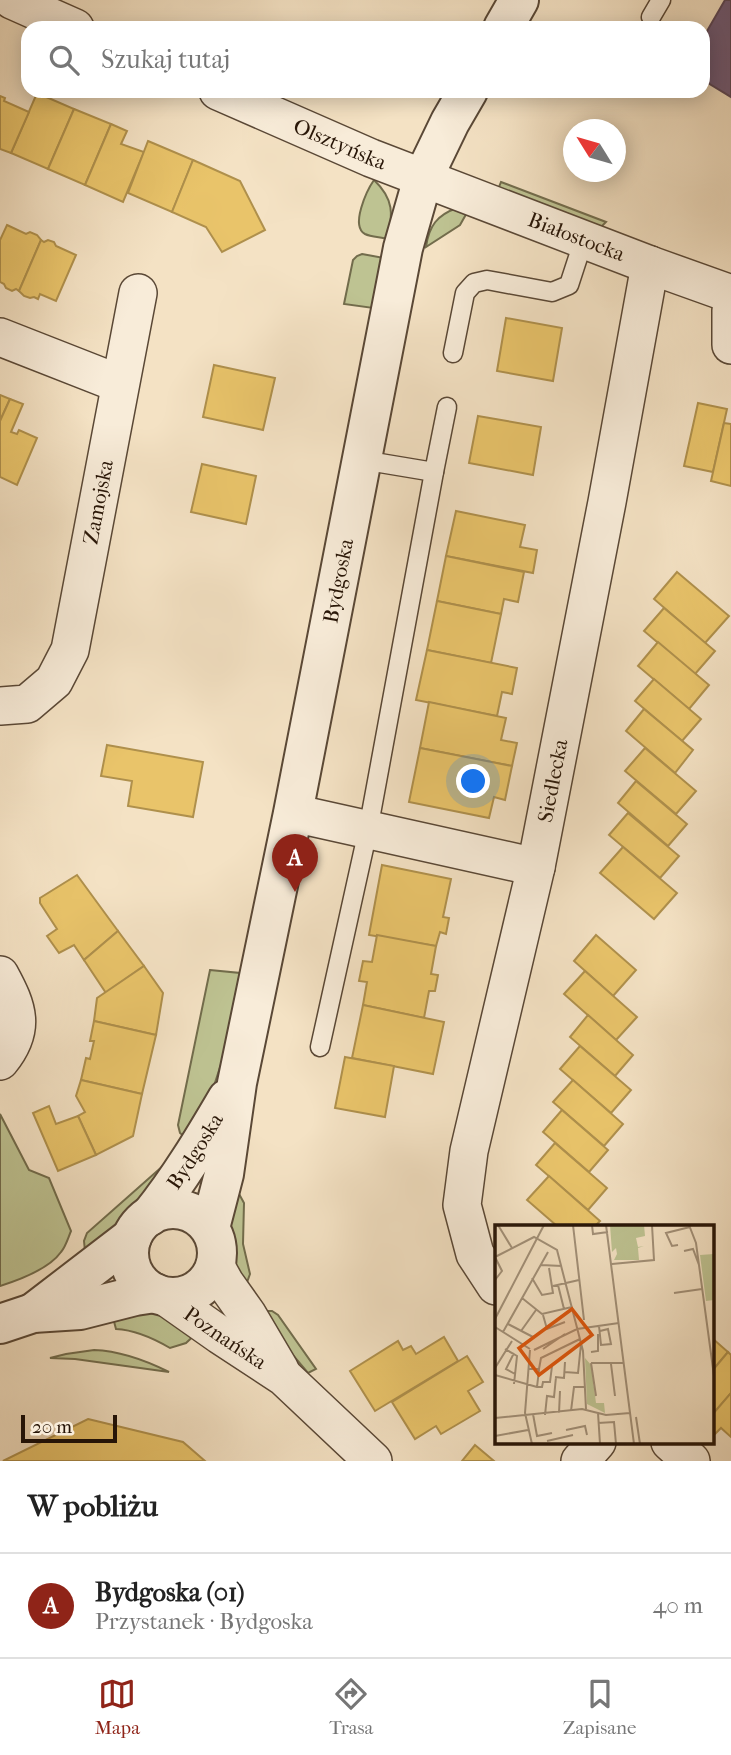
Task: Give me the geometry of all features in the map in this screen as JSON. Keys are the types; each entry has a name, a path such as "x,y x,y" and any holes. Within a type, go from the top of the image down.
{"street":[{"path":"12,0 59,21"},
{"path":"507,21 519,0"},
{"name":"Olsztyńska","path":"234,98 337,144 423,178"},
{"name":"Bydgoska","path":"210,1228 224,1174 237,1083 293,813 403,248 423,178 464,98"},
{"name":"Białostocka","path":"423,178 731,294"},
{"name":"Siedlecka","path":"495,1284 475,1254 462,1205 469,1151 536,867 650,265"},
{"name":"Zamojska","path":"0,706 27,704 54,681 70,650 138,293"},
{"path":"731,310 731,345"},
{"path":"0,337 120,384"},
{"path":"293,813 536,867"},
{"path":"0,975 12,997 18,1021 10,1049 0,1061"},
{"name":"Bydgoska","path":"16,1319 141,1227 190,1161 237,1083"},
{"path":"163,1210 190,1212 210,1228 218,1253 210,1277 202,1287 179,1297 160,1295 144,1286 136,1277 131,1265 130,1251 141,1227 163,1210"},
{"name":"Poznańska","path":"215,1265 284,1377"},
{"name":"Bydgoska","path":"16,1319 80,1310 135,1296 160,1295"},
{"name":"Poznańska","path":"160,1295 284,1377 373,1461"},
{"path":"580,1461 595,1444"},
{"path":"672,1444 691,1461"}],"lane":[{"path":"651,17 661,0"},
{"path":"453,353 465,293 474,283 487,280 552,292 569,285 584,239"},
{"path":"320,1047 368,830 447,407"},
{"path":"362,460 434,472"}],"green space":[{"path":"374,180 389,200 391,222 388,239 365,234 359,224 361,208"},
{"path":"501,182 606,222 598,230 497,192"},
{"path":"457,208 469,209 460,225 426,247 435,222"},
{"path":"362,254 384,258 373,308 344,304 353,260"},
{"path":"210,970 240,973 223,1058 191,1142 180,1133 178,1125"},
{"path":"0,1114 29,1170 49,1178 71,1231 63,1250 49,1264 0,1286"},
{"path":"164,1165 132,1221 85,1251 87,1233"},
{"path":"238,1192 244,1203 243,1244 250,1274 246,1285 233,1267 227,1243"},
{"path":"149,1303 200,1330 186,1343 170,1348 144,1335 116,1329 112,1314"},
{"path":"267,1311 278,1315 316,1369 308,1373 259,1315"},
{"path":"94,1350 133,1357 169,1372 50,1358"}],"building: Mieszkania":[{"path":"0,96 5,98 4,101 29,112 11,153 0,149"},
{"path":"35,98 49,98 74,109 48,169 11,153"},
{"path":"74,109 111,124 85,185 48,169"},
{"path":"111,124 127,131 121,144 144,152 123,202 85,185"},
{"path":"148,141 193,160 172,212 128,193"},
{"path":"193,160 240,181 265,230 222,252 206,227 172,212"},
{"path":"7,225 26,234 30,232 37,235 41,240 19,291 12,291 0,282 0,240"},
{"path":"41,240 54,242 56,246 76,255 56,301 40,294 38,299 30,298 19,291"},
{"path":"506,318 562,328 553,381 497,371"},
{"path":"214,365 275,378 263,430 203,417"},
{"path":"0,395 10,399 0,421"},
{"path":"10,399 23,404 11,432 17,434 19,430 37,438 17,485 0,477 0,421"},
{"path":"698,403 727,409 713,472 684,466"},
{"path":"478,416 541,427 533,475 469,463"},
{"path":"724,423 731,424 731,486 711,481"},
{"path":"202,464 256,476 246,524 191,512"},
{"path":"456,511 525,525 520,547 537,550 533,573 446,556"},
{"path":"446,556 524,572 518,602 504,599 501,614 437,601"},
{"path":"677,572 729,616 705,643 654,599"},
{"path":"437,601 501,614 491,663 427,650"},
{"path":"664,608 715,651 695,674 644,631"},
{"path":"658,642 709,685 689,709 638,666"},
{"path":"427,650 517,668 512,694 502,692 497,716 416,700"},
{"path":"654,679 701,719 682,741 635,701"},
{"path":"429,702 506,718 501,740 517,743 512,766 420,748"},
{"path":"644,709 693,750 675,773 626,731"},
{"path":"107,745 203,762 193,817 128,806 132,781 101,776"},
{"path":"420,748 512,766 505,800 494,797 489,818 409,802"},
{"path":"645,748 696,791 676,814 625,771"},
{"path":"636,781 687,824 668,846 618,803"},
{"path":"628,813 679,856 660,878 609,835"},
{"path":"623,847 677,893 654,919 600,873"},
{"path":"382,865 451,879 443,917 449,918 446,934 440,932 436,946 369,935"},
{"path":"77,875 118,931 84,960 74,945 59,953 47,936 57,929 40,903 40,898"},
{"path":"118,931 144,966 106,993 84,960"},
{"path":"377,935 436,946 431,974 438,975 435,991 429,991 424,1018 363,1005 367,982 359,981 363,961 372,962"},
{"path":"596,935 636,970 613,996 574,961"},
{"path":"144,966 163,993 156,1035 94,1021 97,998"},
{"path":"585,971 637,1017 616,1040 564,994"},
{"path":"363,1005 444,1022 433,1074 352,1058"},
{"path":"588,1015 633,1055 615,1076 570,1037"},
{"path":"94,1021 156,1035 142,1094 81,1080 86,1058 90,1059 94,1041 90,1041"},
{"path":"580,1046 631,1090 611,1113 560,1069"},
{"path":"345,1057 394,1066 385,1117 335,1108"},
{"path":"81,1080 142,1094 133,1136 96,1155 78,1116 85,1112 76,1096"},
{"path":"573,1080 623,1124 604,1146 553,1102"},
{"path":"49,1106 56,1124 78,1116 96,1155 58,1171 33,1113"},
{"path":"562,1110 608,1150 589,1172 543,1132"},
{"path":"555,1143 607,1188 588,1210 536,1165"},
{"path":"549,1176 600,1221 596,1225 556,1225 527,1200"},
{"path":"444,1337 458,1361 375,1411 350,1371 398,1341 403,1350 411,1346 416,1354"},
{"path":"714,1340 728,1352 714,1369"},
{"path":"728,1352 731,1355 731,1393 714,1413 714,1369"},
{"path":"467,1356 483,1382 468,1391 480,1411 441,1434 436,1426 415,1439 392,1402"},
{"path":"731,1393 731,1437 721,1428 714,1433 714,1413"},
{"path":"88,1419 183,1442 205,1461 3,1461"},
{"path":"475,1445 494,1461 462,1461"}],"building: Biura":[{"path":"725,0 731,0 731,97 710,84 710,26"}],"place":[{"name":"Bydgoska (01)","path":"295,892"}]}
